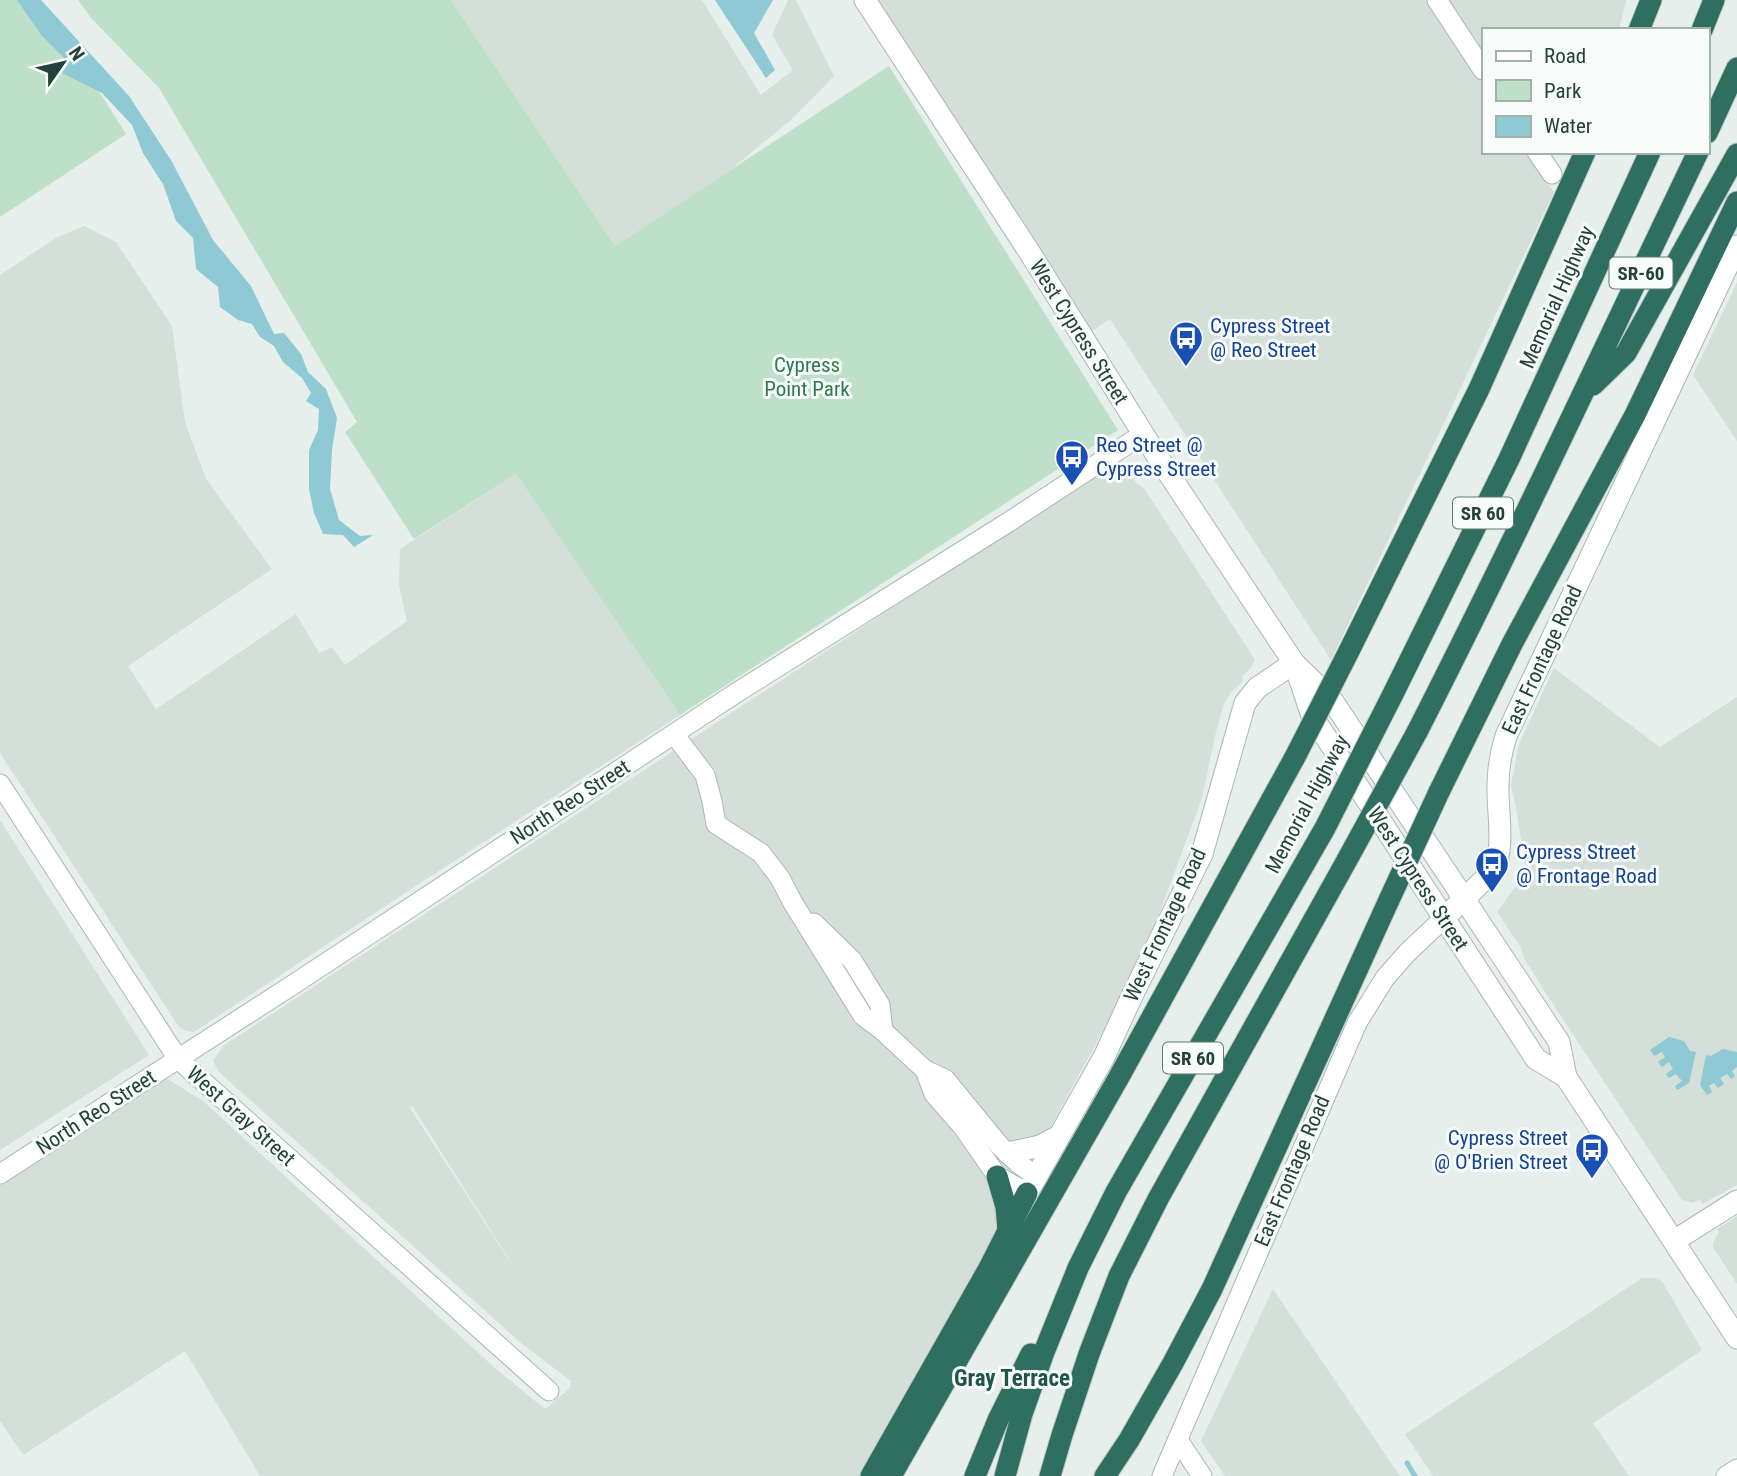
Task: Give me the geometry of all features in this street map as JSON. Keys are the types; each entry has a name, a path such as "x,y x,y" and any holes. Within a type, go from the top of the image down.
{"highway":[{"path":"1640,28 1651,0"},
{"path":"1703,28 1714,0"},
{"path":"1709,129 1737,68"},
{"path":"891,1476 1119,1077 1295,757 1479,389 1584,154"},
{"name":"Memorial Highway","path":"1005,1476 1022,1414 1044,1352 1068,1292 1116,1192 1325,828 1394,694 1509,459 1649,154"},
{"name":"SR-60","path":"1584,394 1697,154"},
{"name":"SR 60","path":"1050,1476 1089,1354 1119,1276 1158,1199 1417,732 1584,394 1626,353 1737,154"},
{"path":"1107,1474 1173,1363 1212,1289 1439,792 1512,644 1635,415 1737,202"},
{"path":"997,1176 1006,1207 1008,1231"},
{"path":"871,1476 989,1268 1032,1185"},
{"path":"975,1476 998,1420 1031,1354 1068,1292"}],"street":[{"name":"West Cypress Street","path":"865,0 1030,253 1158,459 1294,663 1332,700 1559,1042 1566,1077 1737,1338"},
{"path":"1437,0 1482,68"},
{"path":"1538,154 1552,174"},
{"name":"East Frontage Road","path":"1162,1476 1357,1023 1385,978 1496,865 1499,854 1500,756 1506,736 1737,246"},
{"name":"North Reo Street","path":"0,1174 674,734 1007,523 1143,433"},
{"name":"West Cypress Street","path":"1294,663 1312,716 1536,1059 1566,1077"},
{"name":"West Frontage Road","path":"1032,1185 1104,1057 1130,998 1202,854 1245,703 1256,688 1294,663"},
{"path":"674,734 705,775 716,824 761,853 780,878 793,903 852,960 880,1005 883,1031 925,1070 945,1079 951,1085 1018,1163 1032,1185"},
{"name":"West Gray Street","path":"0,783 178,1059 549,1391"},
{"path":"925,1070 934,1094 963,1127 997,1176 1032,1185"},
{"path":"1008,1153 1040,1146 1059,1136"},
{"path":"1674,1241 1737,1201"},
{"path":"1178,1440 1202,1476"},
{"path":"1726,1476 1737,1469"}],"shaded area":[{"path":"451,0 702,0 761,95 793,70 772,35 788,0 796,0 834,76 792,119 729,171 615,246"},
{"path":"878,0 1428,0 1482,82 1482,154 1529,154 1554,192 1331,660 1110,319 1091,332"},
{"path":"1445,0 1626,0 1619,28 1482,28 1482,56"},
{"path":"84,226 116,242 172,326 185,422 206,479 272,569 128,666 156,709 296,614 319,653 332,647 345,665 407,621 399,586 400,549 516,474 680,715 194,1032 179,1027 0,753 0,275 56,238"},
{"path":"1737,282 1737,441 1693,375"},
{"path":"1116,461 1122,461 1137,484 1144,488 1255,660 1242,677 1243,681 1232,691 1224,704 1202,798 1143,958 1052,1124 993,1247 861,1476 260,1476 185,1351 23,1455 0,1421 0,1184 166,1078 203,1101 496,1369 545,1409 570,1388 571,1381 521,1343 219,1072 213,1061 223,1046","holes":["412,1106 511,1262 410,1108"]},
{"path":"1554,668 1660,747 1737,697 1737,1185 1702,1204 1700,1199 1693,1203 1682,1200 1545,992 1524,958 1520,946 1497,912 1515,887 1525,865 1511,785 1519,744"},
{"path":"0,820 149,1055 0,1150"},
{"path":"1737,1216 1737,1284 1713,1243 1719,1232 1717,1229"},
{"path":"1642,1278 1662,1281 1702,1350 1593,1423 1629,1476 1433,1476 1405,1434"},
{"path":"1273,1289 1400,1476 1225,1476 1201,1441"}],"green space":[{"path":"0,0 41,0 126,134 0,217"},
{"name":"Cypress Point Park","path":"78,0 451,0 615,246 889,66 1118,430 680,715 516,474 414,539 345,432 357,422 159,88 91,18"}],"water":[{"path":"17,0 41,0 129,96 171,160 213,240 251,286 274,334 284,333 301,354 308,372 326,389 337,418 330,489 339,520 360,536 373,535 354,547 343,535 323,534 314,513 309,489 309,450 318,430 319,409 306,401 311,393 302,378 283,362 274,346 260,337 252,324 238,320 220,307 218,287 196,269 193,238 176,221 163,184 143,153 132,125 102,93 62,73 69,63 42,36"},
{"path":"715,0 773,0 754,33 775,70 766,78"},
{"path":"1669,1037 1684,1041 1690,1051 1696,1052 1689,1083 1677,1090 1675,1086 1682,1081 1676,1074 1669,1078 1666,1074 1673,1069 1669,1062 1662,1067 1658,1062 1665,1057 1662,1052 1654,1056 1650,1050"},
{"path":"1723,1049 1737,1052 1737,1067 1732,1071 1735,1076 1731,1079 1727,1074 1720,1078 1724,1084 1718,1088 1714,1083 1709,1086 1712,1092 1707,1095 1700,1085 1706,1055 1711,1056"}],"waterway":[{"path":"1407,1463 1415,1476"}],"place":[{"name":"Cypress Street @ Reo Street","path":"1186,368"},
{"name":"Reo Street @ Cypress Street","path":"1072,487"},
{"name":"Cypress Street @ Frontage Road","path":"1492,894"},
{"name":"Cypress Street @ O'Brien Street","path":"1592,1180"}],"district":[{"name":"Gray Terrace","path":"1012,1378"}]}
